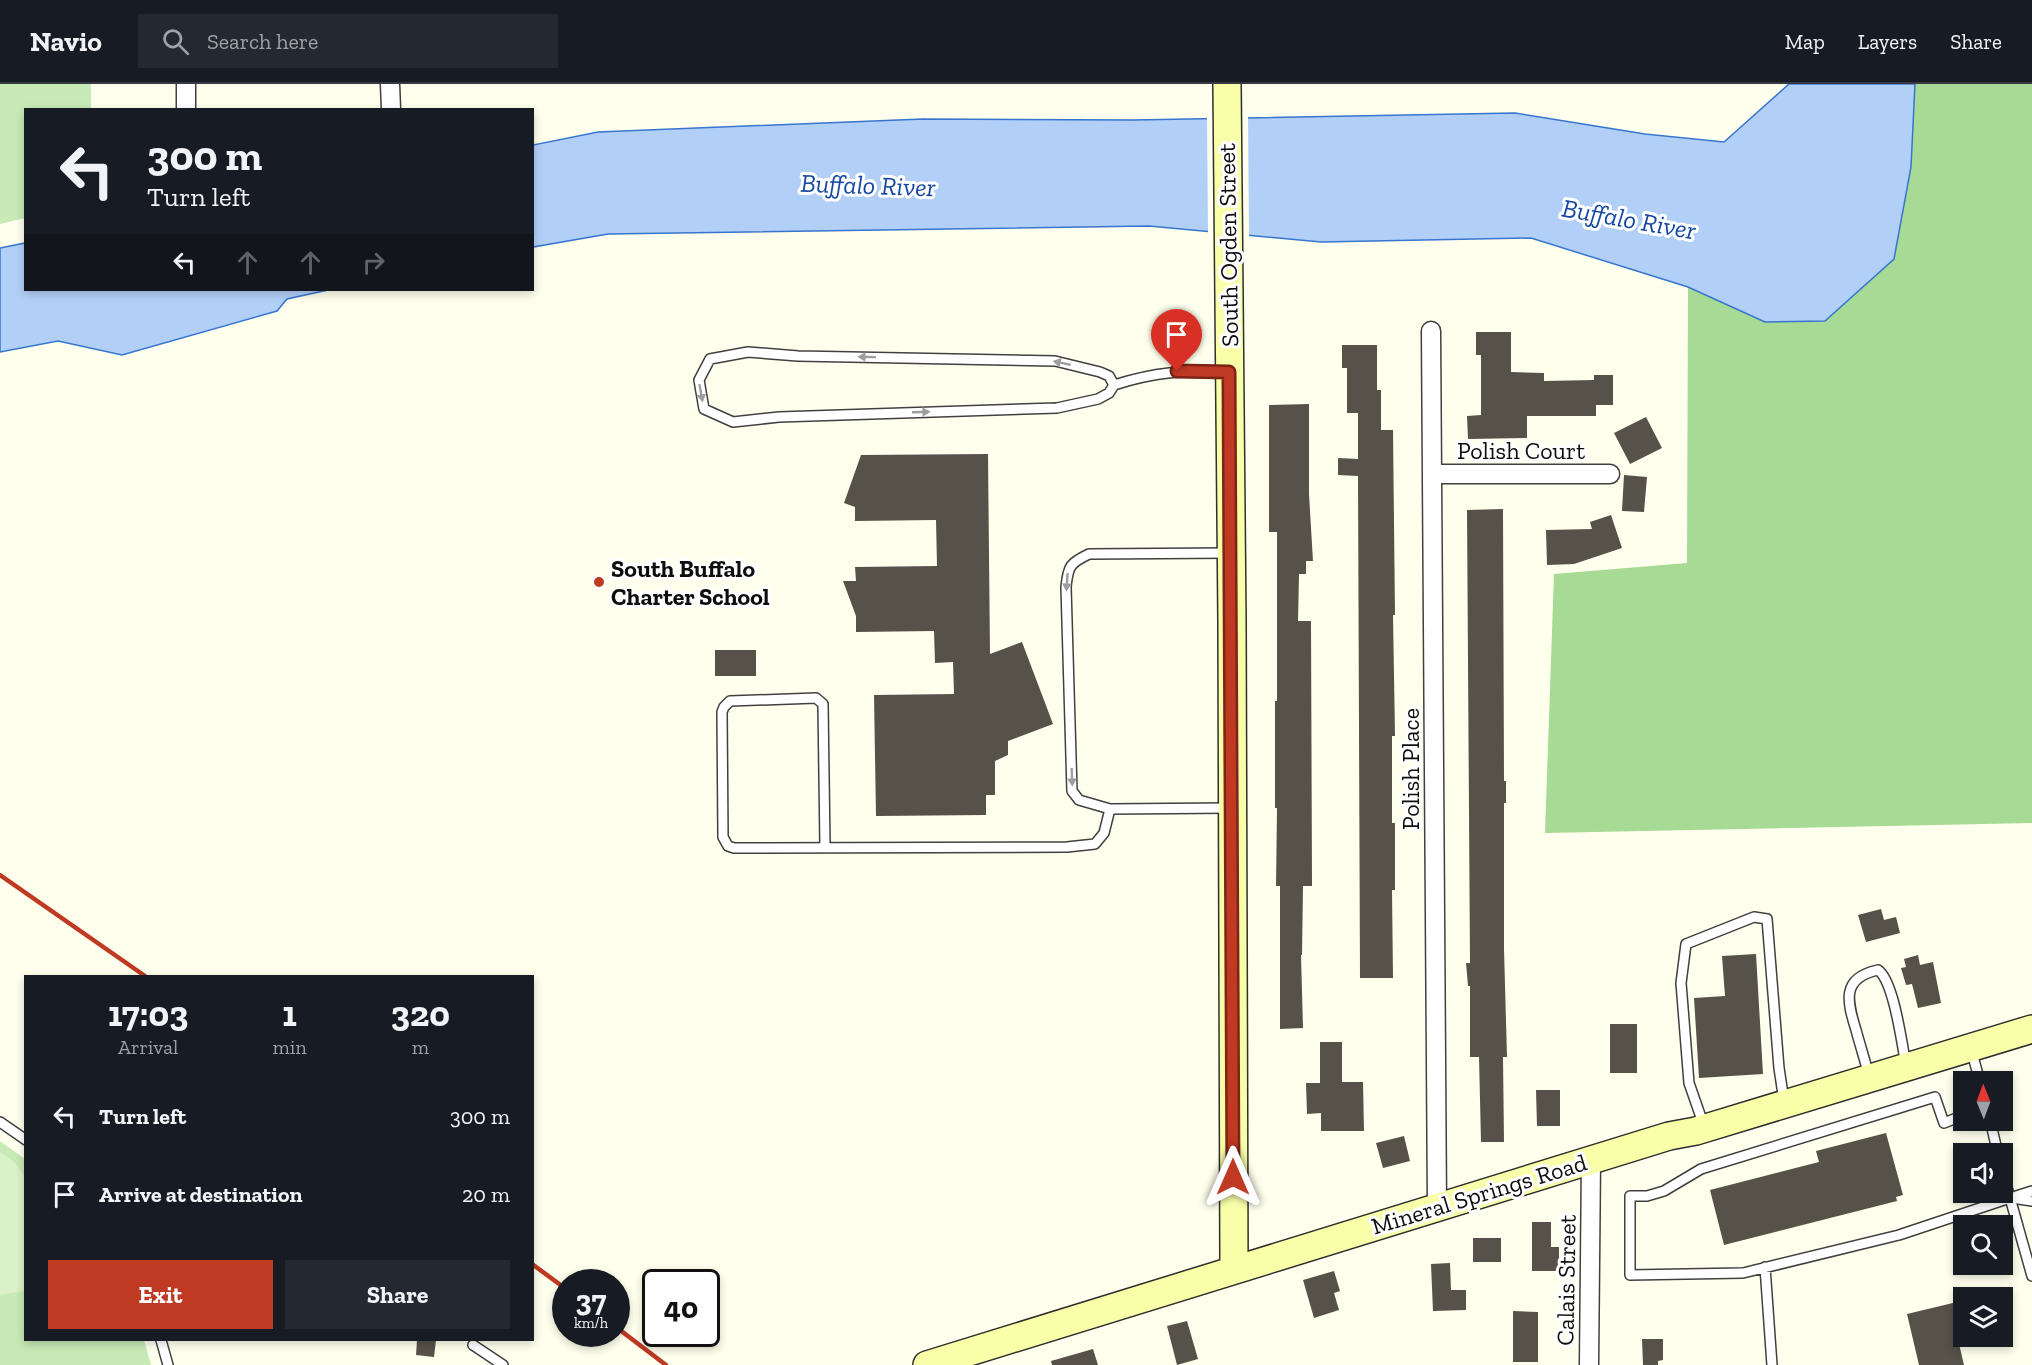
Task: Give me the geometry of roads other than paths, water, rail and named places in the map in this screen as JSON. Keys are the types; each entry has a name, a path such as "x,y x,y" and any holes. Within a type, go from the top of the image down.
{"street":[{"path":"186,84 186,108"},
{"path":"390,84 391,108"},
{"name":"South Ogden Street","path":"1227,84 1234,1269"},
{"name":"Polish Place","path":"1431,331 1437,1207"},
{"name":"Polish Court","path":"1432,474 1610,474"},
{"name":"Mineral Springs Road","path":"927,1365 1669,1136 1705,1128 2032,1029"},
{"name":"Calais Street","path":"1589,1365 1591,1160"}],"lane":[{"path":"1113,385 1109,376 1101,372 1055,361 798,356 748,352 710,359 699,380 704,409 733,422 779,417 1057,408 1098,399 1109,393 1113,385 1162,372 1229,372"},
{"path":"1231,553 1089,554 1073,561 1067,572 1066,587 1072,790 1079,800 1110,809 1232,808"},
{"path":"825,847 823,704 816,698 730,701 722,712 723,837 728,846 734,848 1067,847 1095,844 1104,833 1110,809"},
{"path":"1705,1128 1689,1083 1681,983 1686,944 1754,917 1767,920 1779,1068 1785,1104"},
{"path":"1870,1078 1848,1004 1850,990 1864,973 1878,970 1888,983 1907,1067"},
{"path":"1971,1048 1977,1071"},
{"path":"1953,1119 1944,1123 1935,1097 1701,1169 1664,1191 1647,1196 1630,1196 1630,1275 1743,1273 1899,1235 1995,1203"},
{"path":"0,1122 24,1139"},
{"path":"2013,1197 2032,1191"},
{"path":"2013,1198 2032,1201"},
{"path":"2011,1203 2032,1276"},
{"path":"1765,1267 1772,1365"},
{"path":"161,1341 168,1365"},
{"path":"473,1345 502,1365"}],"water":[{"name":"Buffalo River","path":"1789,84 1915,84 1911,167 1894,259 1825,321 1765,322 1688,287 1531,238 1321,242 1149,226 608,234 534,247 534,145 598,132 923,119 1133,120 1515,113 1645,134 1724,142"},
{"path":"24,243 24,291 323,291 287,299 277,311 122,355 58,341 0,352 0,248"}],"railway":[{"path":"0,875 144,975"},
{"path":"534,1265 552,1279"},
{"path":"630,1338 666,1365"}],"place":[{"name":"South Buffalo Charter School","path":"599,582"}]}
